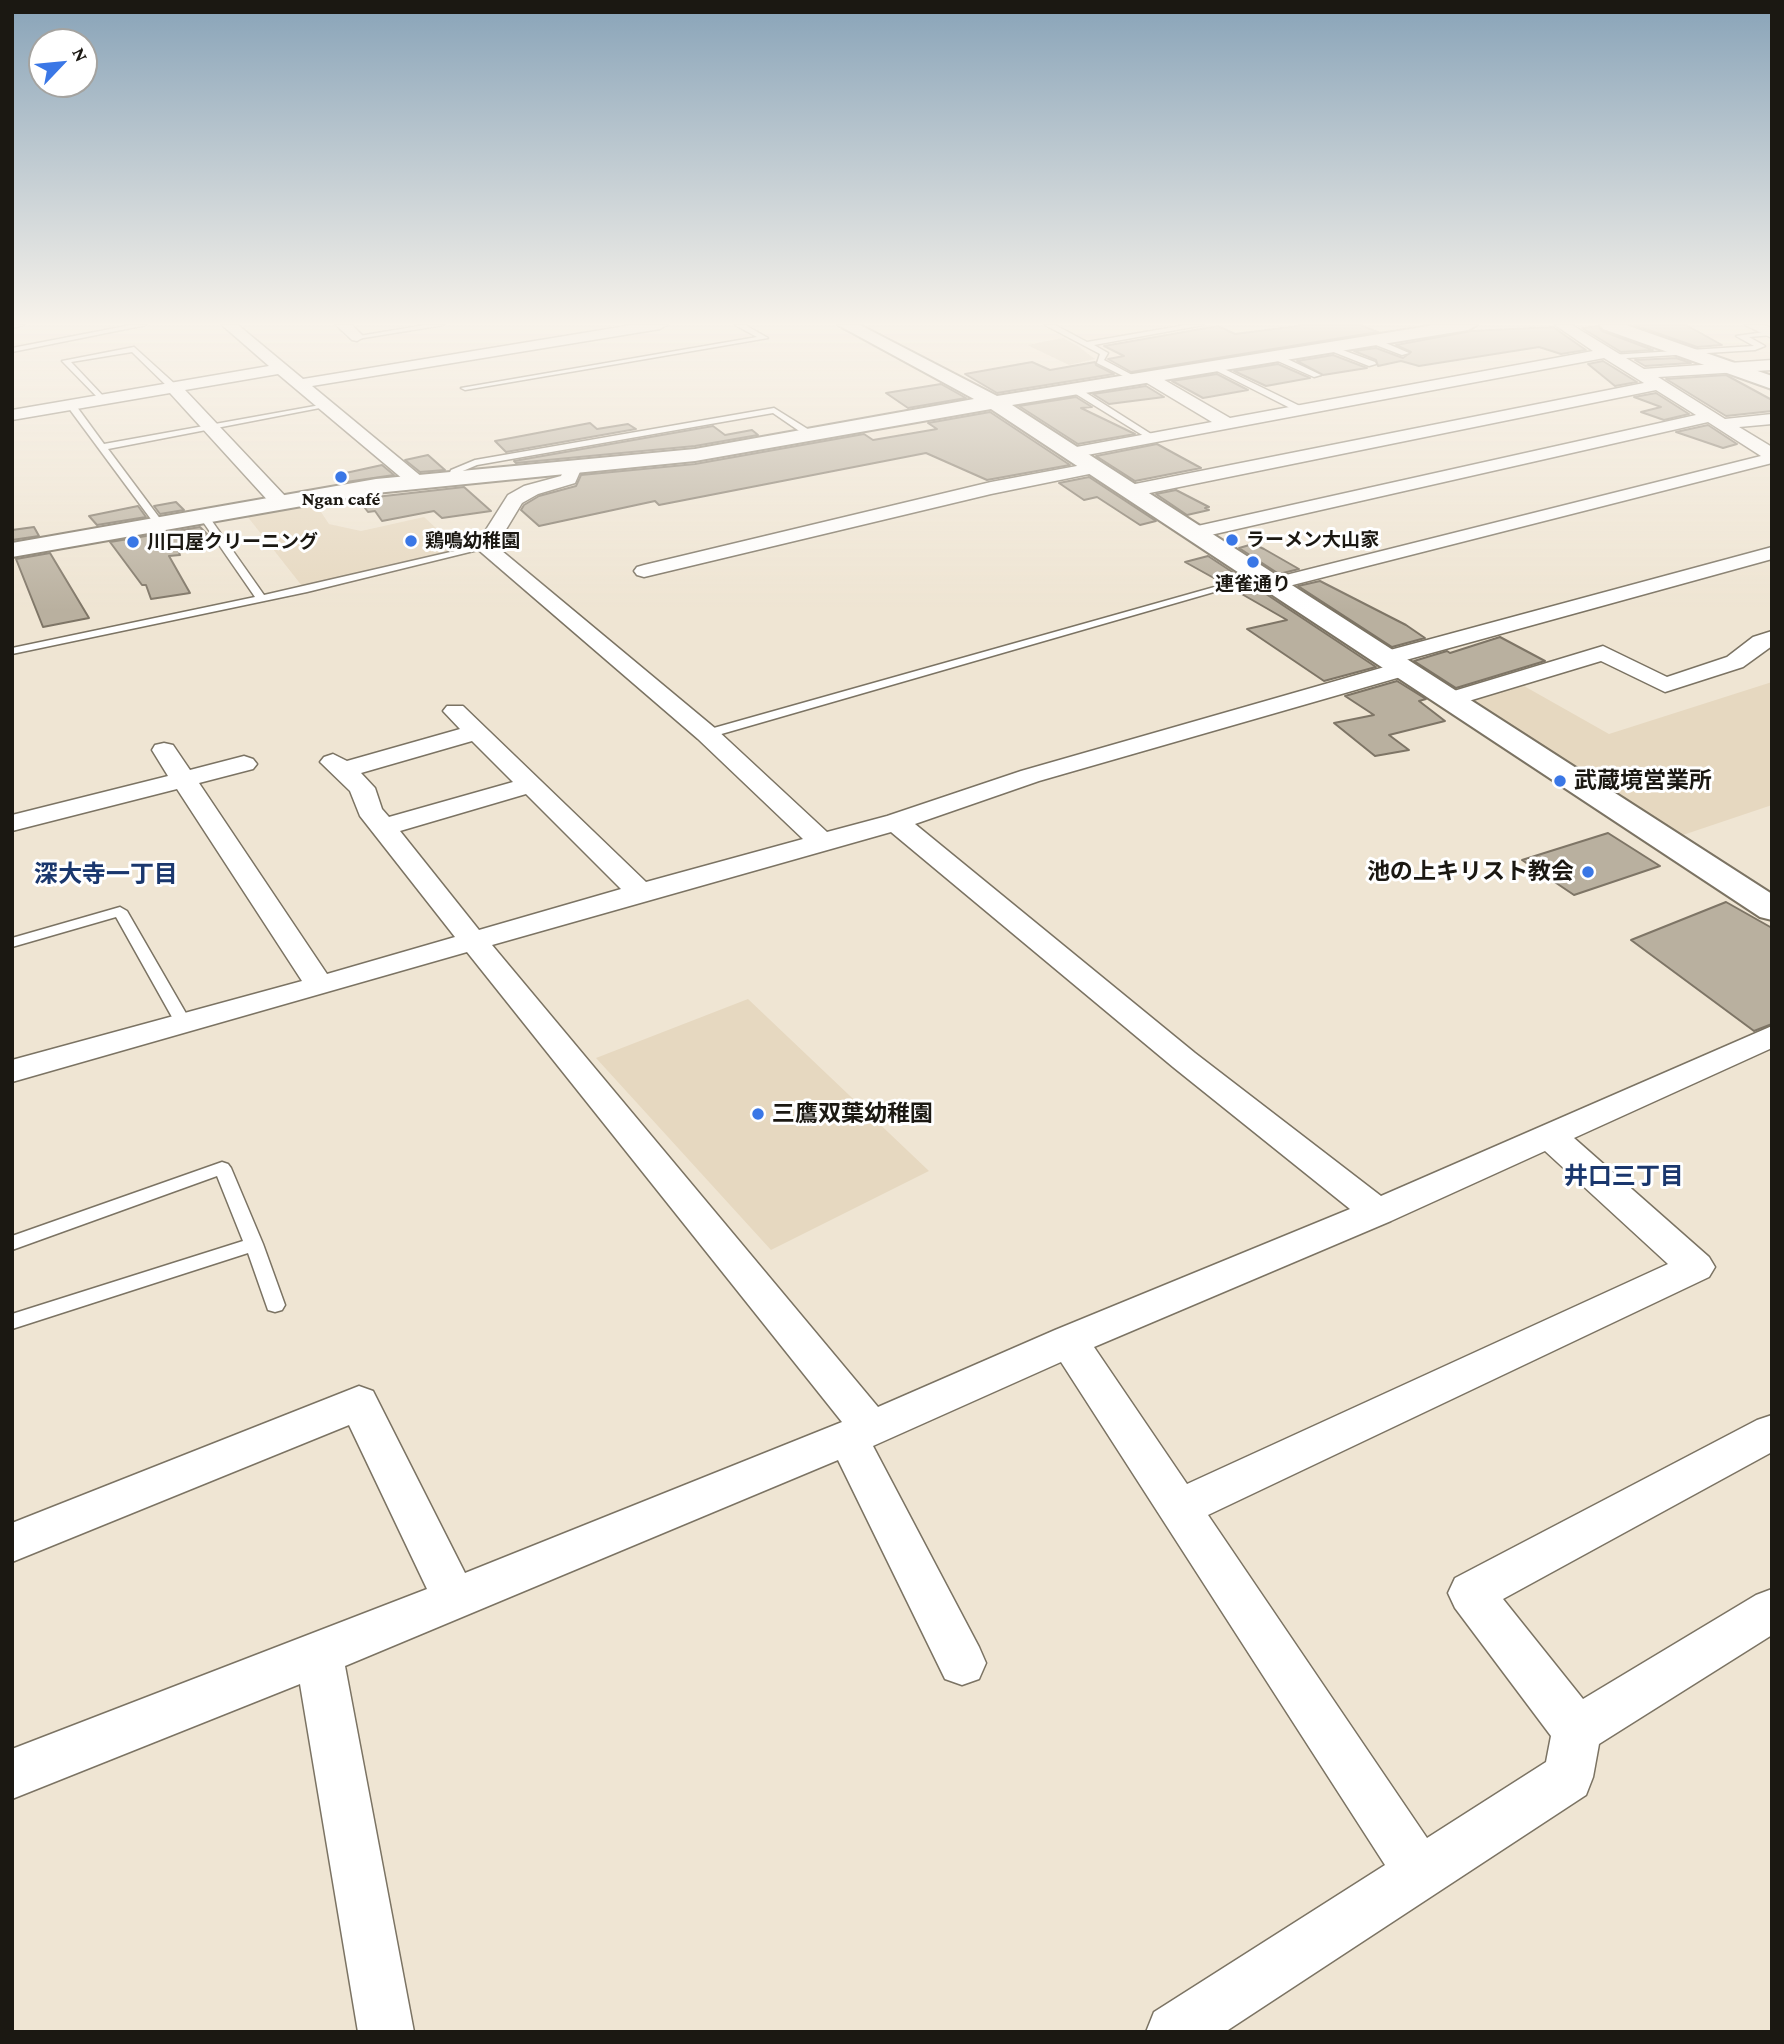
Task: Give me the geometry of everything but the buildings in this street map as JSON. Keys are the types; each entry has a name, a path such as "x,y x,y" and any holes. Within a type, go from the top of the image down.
{"main road":[{"path":"12,550 279,501 416,481 695,455 892,420"},
{"path":"1022,420 1772,910"}],"street":[{"path":"203,420 279,501"},
{"path":"343,420 416,481"},
{"path":"1221,420 1228,424"},
{"path":"1071,453 1247,420"},
{"path":"1129,491 1481,420"},
{"path":"1193,533 1713,420"},
{"path":"1716,420 1772,456"},
{"path":"1267,581 1772,456"},
{"path":"573,467 569,479 531,490 515,499 485,547 707,734 822,843"},
{"path":"644,571 991,488 1093,468"},
{"path":"14,1066 320,986 640,892 896,822 1030,776 1395,663 1772,553"},
{"path":"1452,699 1603,653 1665,685 1735,662 1761,642 1772,638"},
{"path":"455,712 640,892"},
{"path":"476,732 339,766 362,788 369,810 859,1433 962,1663"},
{"path":"164,750 320,986"},
{"path":"12,823 244,764"},
{"path":"384,827 530,785"},
{"path":"896,822 1184,1060 1378,1212"},
{"path":"12,1774 319,1654 859,1433 1069,1340 1551,1137 1772,1036"},
{"path":"1180,1508 1696,1267 1551,1137"},
{"path":"1069,1340 1420,1873"},
{"path":"12,1543 359,1403 454,1598"},
{"path":"1577,1730 1471,1593 1772,1432"},
{"path":"1174,2032 1568,1777 1577,1730 1772,1611"},
{"path":"319,1654 386,2032"}],"lane":[{"path":"82,420 159,524"},
{"path":"102,447 246,420"},
{"path":"453,477 454,472 475,463 715,420"},
{"path":"789,420 811,435"},
{"path":"1124,420 1154,439"},
{"path":"204,516 261,598"},
{"path":"12,651 485,547"},
{"path":"707,734 1267,581"},
{"path":"12,943 120,911 183,1022"},
{"path":"12,1243 222,1168 254,1244 275,1305"},
{"path":"12,1322 254,1244"}],"shaded area":[{"path":"315,503 329,524 361,531 424,517 461,551 302,586 247,516"},
{"path":"1772,682 1772,805 1677,837 1469,701 1524,686 1609,734"},
{"name":"三鷹双葉幼稚園","path":"748,999 929,1171 771,1250 596,1058"}],"place":[{"name":"Ngan café","path":"341,477"},
{"name":"ラーメン大山家","path":"1232,540"},
{"name":"鶏鳴幼稚園","path":"411,541"},
{"name":"川口屋クリーニング","path":"133,542"},
{"name":"連雀通り","path":"1253,562"},
{"name":"武蔵境営業所","path":"1560,781"},
{"name":"池の上キリスト教会","path":"1588,872"},
{"name":"三鷹双葉幼稚園","path":"758,1114"}],"district":[{"name":"深大寺一丁目","path":"106,875"},
{"name":"井口三丁目","path":"1624,1177"}]}
